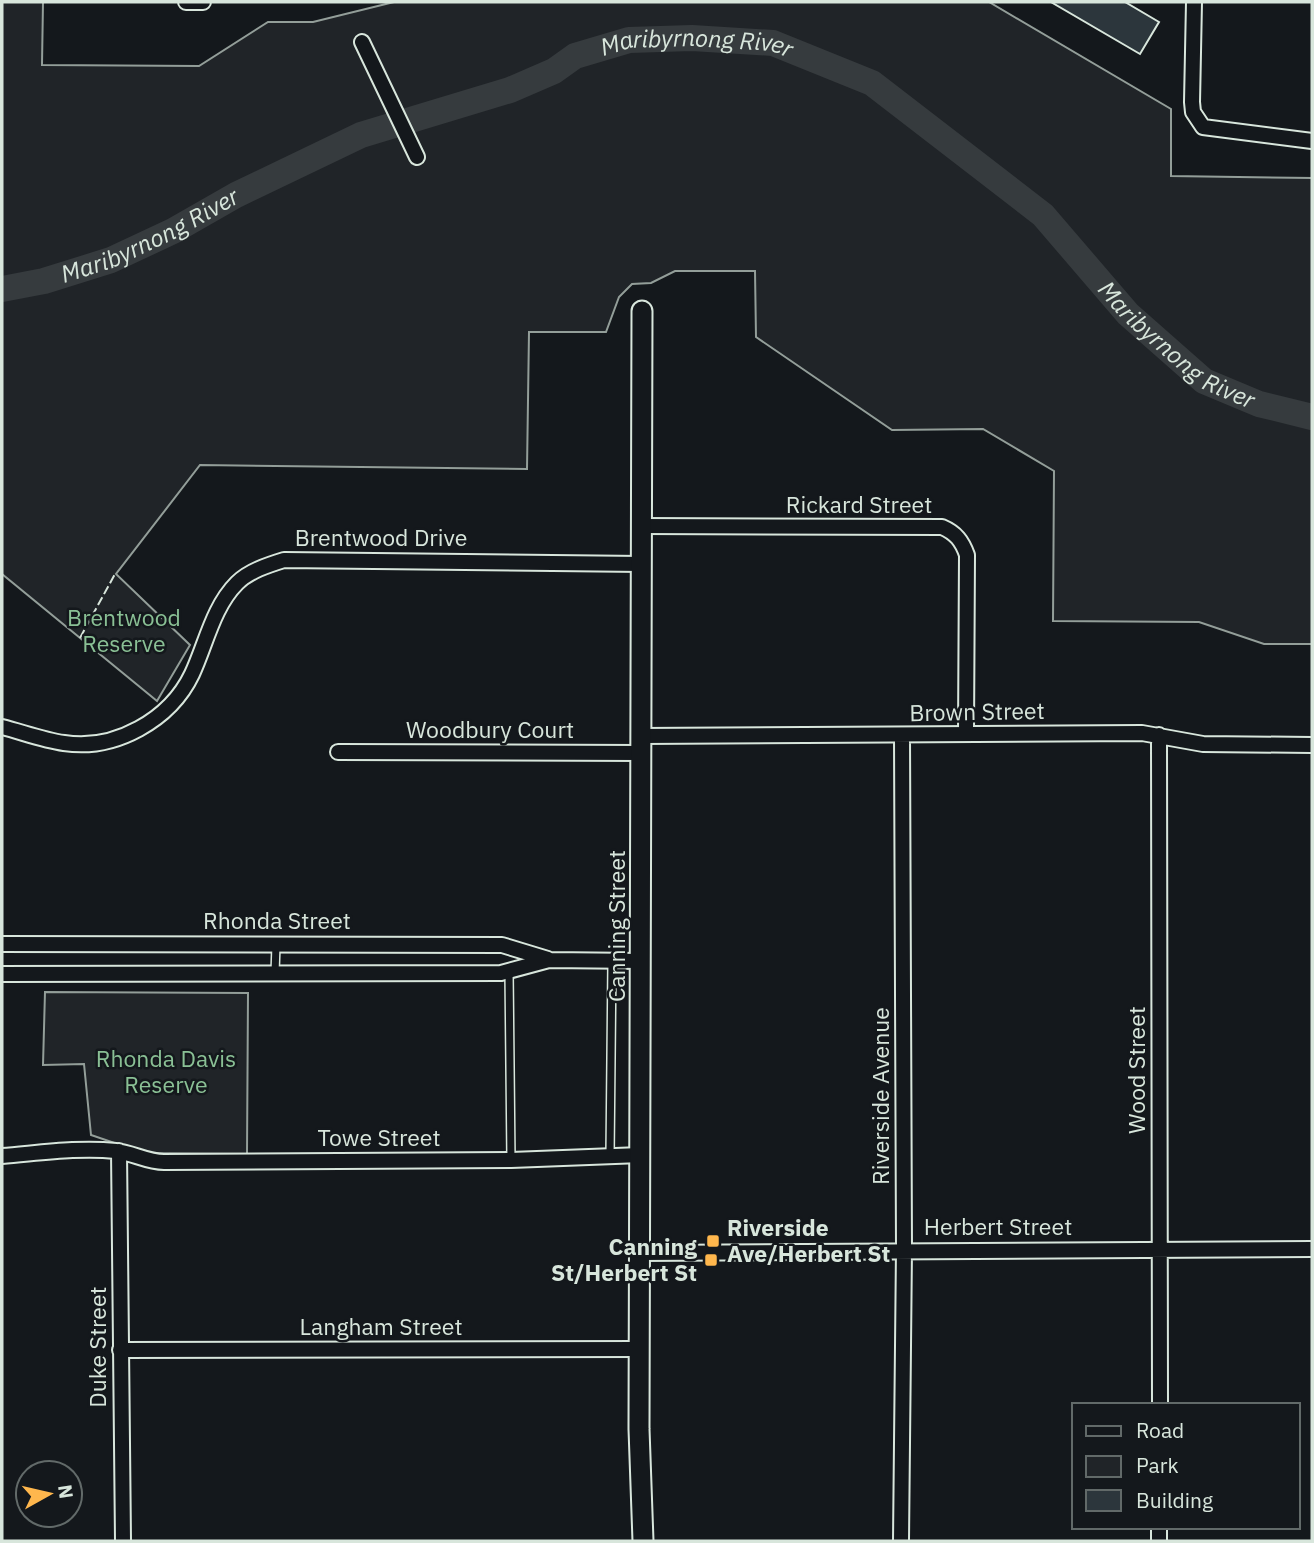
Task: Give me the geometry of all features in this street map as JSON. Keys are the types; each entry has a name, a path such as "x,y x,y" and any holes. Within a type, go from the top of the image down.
{"street":[{"path":"186,2 204,2"},
{"path":"1194,2 1192,103 1203,127 1312,141"},
{"path":"362,42 417,157"},
{"name":"Canning Street","path":"642,311 639,1429 643,1541"},
{"name":"Rickard Street","path":"642,526 942,527 950,531 957,536 967,555 966,733"},
{"name":"Brentwood Drive","path":"2,727 66,744 102,742 127,735 153,721 174,701 190,677 222,601 238,582 258,569 284,560 642,564"},
{"name":"Brown Street","path":"642,744 966,733 1158,734 1203,744 1312,745"},
{"name":"Wood Street","path":"1158,734 1160,1403"},
{"name":"Riverside Avenue","path":"901,1541 904,1249 902,735"},
{"name":"Woodbury Court","path":"338,752 642,744"},
{"name":"Rhonda Street","path":"2,944 502,945 549,960"},
{"name":"Rhonda Street","path":"2,974 509,971 549,960 641,961"},
{"name":"Towe Street","path":"2,1156 84,1150 119,1152 151,1162 511,1160 640,1156"},
{"name":"Duke Street","path":"119,1152 123,1541"},
{"name":"Herbert Street","path":"641,1253 904,1249 1312,1250"},
{"name":"Langham Street","path":"120,1350 641,1349"}],"lane":[{"path":"275,973 276,944"},
{"path":"611,1156 612,960"},
{"path":"509,971 511,1160"}],"green space":[{"name":"Brentwood Reserve","path":"2,2 43,2 42,65 199,66 268,22 313,22 394,2 989,2 1171,109 1171,176 1312,178 1312,644 1264,644 1199,622 1053,621 1054,471 983,429 892,430 756,337 755,271 675,271 651,283 632,284 619,297 606,332 529,332 527,469 200,465 116,574 190,645 157,701 2,574"},
{"name":"Rhonda Davis Reserve","path":"45,992 248,993 247,1154 144,1153 91,1135 84,1064 43,1065"}],"building":[{"path":"1051,2 1125,2 1159,22 1140,54"}],"waterway":[{"name":"Maribyrnong River","path":"2,289 44,281 111,260 173,231 236,195 361,135 510,90 554,71 575,56 629,40 692,38 773,43 872,83 1043,215 1128,314 1204,381 1259,404 1312,417"}],"fence":[{"path":"80,638 115,574"}],"place":[{"name":"Riverside Ave/Herbert St","path":"713,1241"},
{"name":"Canning St/Herbert St","path":"711,1260"}]}
